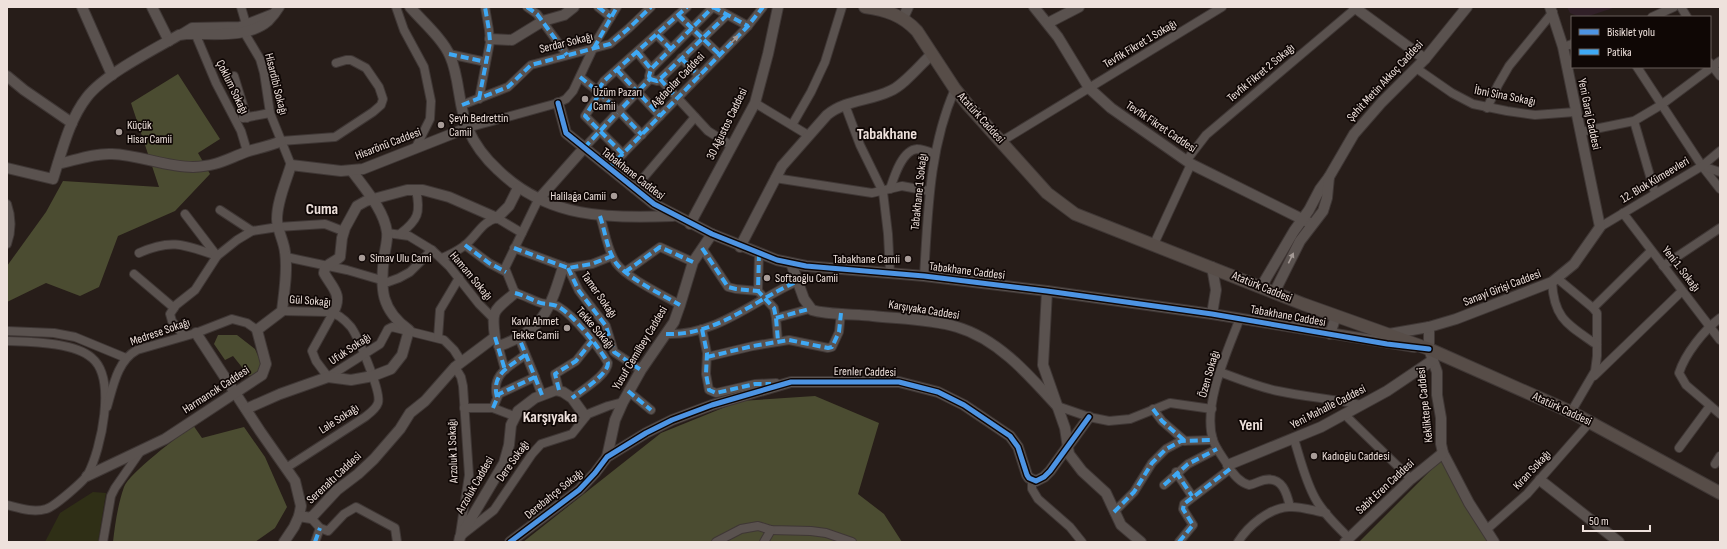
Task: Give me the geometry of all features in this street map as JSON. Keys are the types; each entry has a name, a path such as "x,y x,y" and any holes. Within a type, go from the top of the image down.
{"main road":[{"name":"Atatürk Caddesi","path":"865,7 893,10 917,31 955,89 1047,193 1065,207 1087,220 1154,244 1274,293 1389,334 1431,355 1572,412 1720,493"}],"street":[{"path":"82,7 112,75"},
{"path":"152,7 169,41"},
{"name":"Hisardibi Sokağı","path":"241,7 245,28 260,58 264,73 270,113 291,165"},
{"path":"396,7 404,30 424,67 431,101 430,119 416,147"},
{"path":"410,7 449,54 467,128 486,157 505,178 538,200 574,212 600,216 675,216"},
{"path":"479,99 490,39 485,7"},
{"path":"528,7 543,21 566,55"},
{"path":"490,39 512,40 543,21 564,15 574,7"},
{"path":"598,7 611,17"},
{"path":"467,128 558,103 570,96 617,7"},
{"name":"Serdar Sokağı","path":"462,105 508,87 531,65 606,46 615,41 651,7"},
{"path":"624,154 585,116 600,93 602,84 687,7"},
{"path":"505,370 497,341 493,318 496,309 515,293 514,286 506,272 506,264 538,200 599,131 650,79 649,76 651,69 713,7 748,26"},
{"name":"Ağdacılar Caddesi","path":"610,168 748,26 763,7"},
{"name":"30 Ağustos Caddesi","path":"690,224 755,102 768,54 778,7"},
{"path":"792,125 811,92 825,62 842,7"},
{"path":"903,18 908,7"},
{"name":"Tevfik Fikret Caddesi","path":"1034,7 1048,23 1089,88 1110,108 1189,162 1312,224"},
{"path":"1048,23 1079,7"},
{"name":"Tevfik Fikret 1 Sokağı","path":"1002,142 1222,7"},
{"name":"Şehit Metin Akkoç Caddesi","path":"1260,287 1329,177 1354,134 1381,103 1425,59 1467,7"},
{"path":"1654,16 1674,7"},
{"path":"1682,7 1686,16"},
{"path":"1355,8 1425,59"},
{"name":"Tevfik Fikret 2 Sokağı","path":"1154,244 1189,162 1206,135 1355,8"},
{"path":"179,35 263,25 277,9"},
{"path":"1487,108 1509,66 1552,10"},
{"name":"Yeni Garaj Caddesi","path":"1552,10 1567,45 1575,112 1600,227"},
{"path":"678,15 720,55"},
{"path":"650,79 657,81 660,79 727,15"},
{"path":"7,168 53,179 72,123 87,98 112,75 192,27 245,28"},
{"name":"Çoklum Sokağı","path":"195,33 216,83 235,120 247,151"},
{"path":"657,35 670,49"},
{"path":"637,52 651,69"},
{"path":"449,54 486,62"},
{"path":"740,247 775,178 788,157 827,115 835,108 896,88 932,54"},
{"path":"682,58 699,76"},
{"path":"58,164 98,154 114,154 167,165 203,166 222,163 247,151 264,148 281,141 335,137 381,105 383,99 379,87 366,68 351,60 336,63"},
{"path":"1720,61 1711,65 1720,76"},
{"name":"İbni Sina Sokağı","path":"1416,68 1463,100 1487,108 1535,115 1575,112"},
{"path":"1638,68 1702,166 1720,189"},
{"path":"1580,132 1634,121 1661,105 1707,68"},
{"path":"617,70 660,116"},
{"path":"7,76 24,90 72,123"},
{"path":"234,76 247,118"},
{"path":"580,77 600,93 642,135"},
{"path":"660,79 708,131 732,146"},
{"name":"Tabakhane 1 Sokağı","path":"924,276 929,191 935,154 945,115 955,89"},
{"path":"755,102 808,135"},
{"name":"Tabakhane Caddesi","path":"558,103 566,133 654,204 690,224 740,247 791,263 1047,290 1240,318 1387,344 1431,355"},
{"path":"845,105 860,145 887,190"},
{"path":"235,120 270,113"},
{"path":"634,189 695,117"},
{"path":"1634,121 1655,193"},
{"name":"Hisarönü Caddesi","path":"291,165 352,171 372,166 416,147 467,128"},
{"path":"890,273 887,190 898,166 912,151 919,149 935,154"},
{"name":"12. Blok Kümeevleri","path":"1600,227 1702,166 1720,151"},
{"path":"256,330 282,311 286,257 278,228 277,218 279,203 291,165"},
{"path":"1702,166 1720,172"},
{"path":"246,409 280,394 328,378 351,380 373,376 391,369 398,362 405,347 409,330 399,322 388,309 383,294 382,281 387,233 383,219 372,199 352,171"},
{"name":"Şehit Metin Akkoç Caddesi","path":"1274,293 1300,241 1325,205 1329,177"},
{"path":"775,178 856,192 872,193 908,187 929,191"},
{"path":"442,258 465,245 486,222 497,218 509,206 518,188"},
{"path":"328,378 316,361 312,350 333,313 338,301 338,296 324,273 326,266 340,257 343,231 357,206 366,200 416,190 433,192 497,218 522,233"},
{"path":"400,234 410,226 418,216 416,190"},
{"path":"7,204 11,220 11,229 7,244"},
{"path":"220,210 252,232"},
{"name":"Yeni 1. Sokağı","path":"1623,213 1720,340"},
{"path":"185,214 217,256"},
{"path":"600,216 615,262 625,272 680,305"},
{"path":"184,336 170,317 174,308 195,290 217,256 237,240 252,232 325,224 343,231"},
{"name":"Sanayi Girişi Caddesi","path":"1389,334 1429,327 1476,312 1555,280 1574,264 1600,227"},
{"path":"1663,266 1720,228"},
{"name":"Hamam Sokağı","path":"387,233 400,234 414,238 442,258 479,304 493,318"},
{"name":"Yusuf Cemilbey Caddesi","path":"607,457 615,420 628,391 640,370 674,322 693,262 712,234"},
{"path":"139,253 159,245 176,244 217,256"},
{"path":"465,245 489,263 506,272"},
{"path":"514,248 565,267 592,264 612,256"},
{"path":"625,272 660,248 693,262"},
{"path":"702,248 728,287 736,290 758,291"},
{"path":"286,257 347,270 382,281 392,281 410,272 432,250"},
{"path":"1593,308 1651,251"},
{"path":"759,253 758,291 774,308 778,341"},
{"path":"776,318 810,309 804,299 791,263"},
{"name":"Serenaltı Caddesi","path":"196,333 295,481 301,506 299,516 311,518 337,490 358,474 374,459 400,429 410,413 425,401 458,364 497,341 519,338 537,324 545,315 565,267"},
{"name":"Tamer Sokağı","path":"565,267 579,291 606,326 613,349"},
{"path":"1212,267 1216,290 1212,314"},
{"path":"134,274 174,308"},
{"path":"438,338 440,310 459,278"},
{"path":"1555,280 1593,308 1598,317 1596,365 1592,378 1572,412"},
{"path":"1555,280 1554,299 1557,311 1570,326 1596,345"},
{"path":"666,334 682,334 702,329 734,317 777,291 798,281"},
{"path":"1047,290 1043,365 1065,428 1067,447 1082,471 1106,492 1121,525 1141,542"},
{"path":"1592,378 1682,291"},
{"name":"Tekke Sokağı","path":"515,293 527,296 538,302 557,306 564,311 592,341 608,363 607,368 598,378 572,398"},
{"name":"Karşıyaka Caddesi","path":"810,309 816,312 841,313 945,324 971,332 997,347 1030,377 1057,406"},
{"name":"Gül Sokağı","path":"282,311 333,313 340,317 351,328 373,376"},
{"path":"707,357 753,346 789,340 828,348 832,347 839,332 841,313"},
{"path":"1330,334 1336,316"},
{"name":"Özen Sokağı","path":"1240,318 1220,372 1212,409 1213,440 1229,467 1244,483 1254,484 1272,480 1281,484 1286,490 1290,507"},
{"path":"1720,318 1709,326 1684,361 1679,373 1686,385 1720,414"},
{"name":"Medrese Sokağı","path":"104,413 120,369 126,358 137,350 196,333 232,319 247,322 256,330"},
{"name":"Ufuk Sokağı","path":"328,378 380,344 390,328 395,327 438,338 449,344 458,364"},
{"name":"Kekliktepe Caddesi","path":"1429,327 1431,355 1437,372 1437,395 1441,418 1441,444 1444,453 1470,503 1494,542"},
{"path":"702,329 707,357 707,386 712,393 755,384 783,383"},
{"name":"Harmancık Caddesi","path":"87,476 165,439 258,378 265,370 266,364 256,330"},
{"path":"7,331 54,333 75,337 126,358"},
{"path":"519,338 542,394"},
{"path":"7,341 64,346 80,351 92,358 100,368 102,376 104,413 100,440 87,476 66,495 46,509 25,510 7,505"},
{"path":"559,390 555,374 576,361 592,341"},
{"path":"608,363 613,349 619,356 640,370"},
{"path":"497,397 495,385 498,377 526,354"},
{"name":"Yeni Mahalle Caddesi","path":"1229,467 1321,427 1361,405 1404,380 1431,355"},
{"name":"Arzoluk 1 Sokağı","path":"458,364 463,381 469,475 459,539"},
{"path":"1220,372 1248,383 1277,391 1361,405"},
{"name":"Lale Sokağı","path":"286,468 372,412 379,401 373,376"},
{"path":"493,408 497,397 504,391 535,377"},
{"name":"Erenler Caddesi","path":"607,457 646,433 672,420 733,398 783,383 836,381 899,382 938,392 964,404 1010,436 1018,447 1028,475 1032,480"},
{"path":"464,408 493,408 514,416 523,407 542,394 556,390 559,390 572,398 585,416 608,406 623,402"},
{"path":"628,391 651,410"},
{"path":"1057,406 1109,422 1123,421 1152,409 1174,403 1212,409"},
{"path":"1679,448 1710,406"},
{"path":"1152,409 1162,422 1185,441"},
{"path":"1344,414 1411,479"},
{"name":"Arzoluk Caddesi","path":"459,539 504,463 514,416"},
{"name":"Dere Sokağı","path":"459,539 494,510 537,448 544,442 572,434 585,416"},
{"path":"1082,542 1070,527 1038,499 1032,489 1032,480 1040,480 1044,477 1089,417"},
{"name":"Kıran Sokağı","path":"1486,530 1540,480 1590,422"},
{"path":"1294,439 1312,491 1326,513 1347,540"},
{"path":"1114,512 1134,492 1152,463 1160,454 1176,443 1185,441 1213,440"},
{"path":"1164,484 1176,472 1194,460 1217,449"},
{"path":"103,542 111,496 122,477 140,452"},
{"name":"Sabit Eren Caddesi","path":"1347,540 1411,479 1444,453"},
{"path":"1715,464 1720,456"},
{"name":"Derebahçe Sokağı","path":"510,542 579,490 595,473 607,457"},
{"path":"1179,542 1192,525 1183,509 1184,504 1229,467"},
{"path":"1176,472 1192,496"},
{"path":"1540,480 1619,542"},
{"path":"311,518 320,528 324,530 331,530 344,514 356,507 395,528 397,542"},
{"path":"1238,542 1243,535 1262,518 1278,509 1300,507 1326,513"},
{"path":"284,542 299,516"},
{"path":"716,542 749,527 758,526 771,530 826,533 852,542"},
{"path":"315,542 320,528"},
{"path":"764,542 771,530"}],"shaded area":[{"path":"1567,7 1616,7 1589,16 1577,16 1570,13"},
{"path":"93,492 106,493 98,542 45,542 60,513"}],"green space":[{"path":"178,74 220,139 198,153 210,174 175,211 118,236 99,287 80,296 46,283 7,302 7,266 46,212 63,181 159,187 131,103"},
{"path":"218,335 237,335 255,349 262,365 258,373 249,376 233,356 225,360 214,344"},
{"path":"815,396 879,423 858,494 884,514 902,542 523,542 661,433 740,401"},
{"path":"193,425 202,438 244,427 265,457 287,507 275,528 255,542 113,542 120,500 124,487 128,481 155,455"},
{"path":"1443,458 1489,542 1359,542"}],"marked path":[{"path":"479,99 490,42 485,7"},
{"path":"527,7 537,14 567,55"},
{"path":"598,7 611,17"},
{"path":"594,48 617,7"},
{"path":"462,105 508,87 531,65 610,44 651,7"},
{"path":"623,154 585,116 600,93 600,87 604,81 687,7"},
{"path":"713,7 748,26"},
{"path":"650,79 649,76 651,69 713,7"},
{"path":"609,168 748,26 763,7"},
{"path":"678,15 720,55"},
{"path":"650,79 657,81 660,79 727,15"},
{"path":"657,35 671,49"},
{"path":"637,52 651,69"},
{"path":"449,54 486,62"},
{"path":"681,58 699,76"},
{"path":"617,70 660,116"},
{"path":"580,77 600,93 616,109"},
{"path":"623,107 650,79"},
{"path":"660,79 677,98"},
{"path":"584,148 617,113"},
{"path":"622,114 642,135"},
{"path":"600,216 608,246 613,258 621,269 680,305"},
{"path":"465,245 489,263 506,272"},
{"path":"625,272 660,247 693,262"},
{"path":"514,248 568,268 592,264 612,256"},
{"path":"702,248 728,287 758,291"},
{"path":"759,253 758,291 774,308 778,341"},
{"path":"568,268 579,291 606,326 614,352 641,370"},
{"path":"666,334 685,333 719,323 798,281"},
{"path":"515,293 541,303 551,304 565,311 586,332 608,363 607,368 599,378 572,398"},
{"path":"776,318 809,309"},
{"path":"707,357 753,346 789,340 828,348 832,347 839,332 841,313"},
{"path":"702,329 707,353 706,374 709,390 716,393 755,384 771,384"},
{"path":"495,337 505,370"},
{"path":"493,408 499,394 535,377 519,338"},
{"path":"559,390 555,374 576,361 592,341"},
{"path":"497,397 496,389 499,377 508,367 525,355"},
{"path":"535,377 542,395"},
{"path":"628,391 651,410"},
{"path":"1153,409 1162,421 1185,441"},
{"path":"1114,512 1134,492 1152,463 1166,449 1181,441 1213,440"},
{"path":"1164,485 1188,464 1217,449"},
{"path":"1179,542 1193,525 1183,509 1184,504 1230,469"},
{"path":"1176,472 1192,496"},
{"path":"315,542 320,528"}],"cycle path":[{"path":"558,103 566,133 654,204 712,234 777,260 806,266 924,276 1047,291 1212,314 1387,344 1429,349"},
{"path":"510,542 579,490 595,473 607,457 646,433 672,420 712,405 791,382 899,382 938,392 964,405 1010,436 1018,447 1027,475 1029,478 1036,481 1044,477 1050,471 1089,417"}],"place":[{"name":"Üzüm Pazarı Camii","path":"585,99"},
{"name":"Şeyh Bedrettin Camii","path":"441,125"},
{"name":"Küçük Hisar Camii","path":"119,132"},
{"name":"Halilağa Camii","path":"614,196"},
{"name":"Simav Ulu Cami","path":"362,258"},
{"name":"Tabakhane Camii","path":"908,259"},
{"name":"Softaoğlu Camii","path":"767,278"},
{"name":"Kavlı Ahmet Tekke Camii","path":"567,328"},
{"name":"Kadıoğlu Caddesi","path":"1314,456"}],"district":[{"name":"Tabakhane","path":"887,134"},
{"name":"Cuma","path":"322,209"},
{"name":"Karşıyaka","path":"550,417"},
{"name":"Yeni","path":"1251,425"}]}
